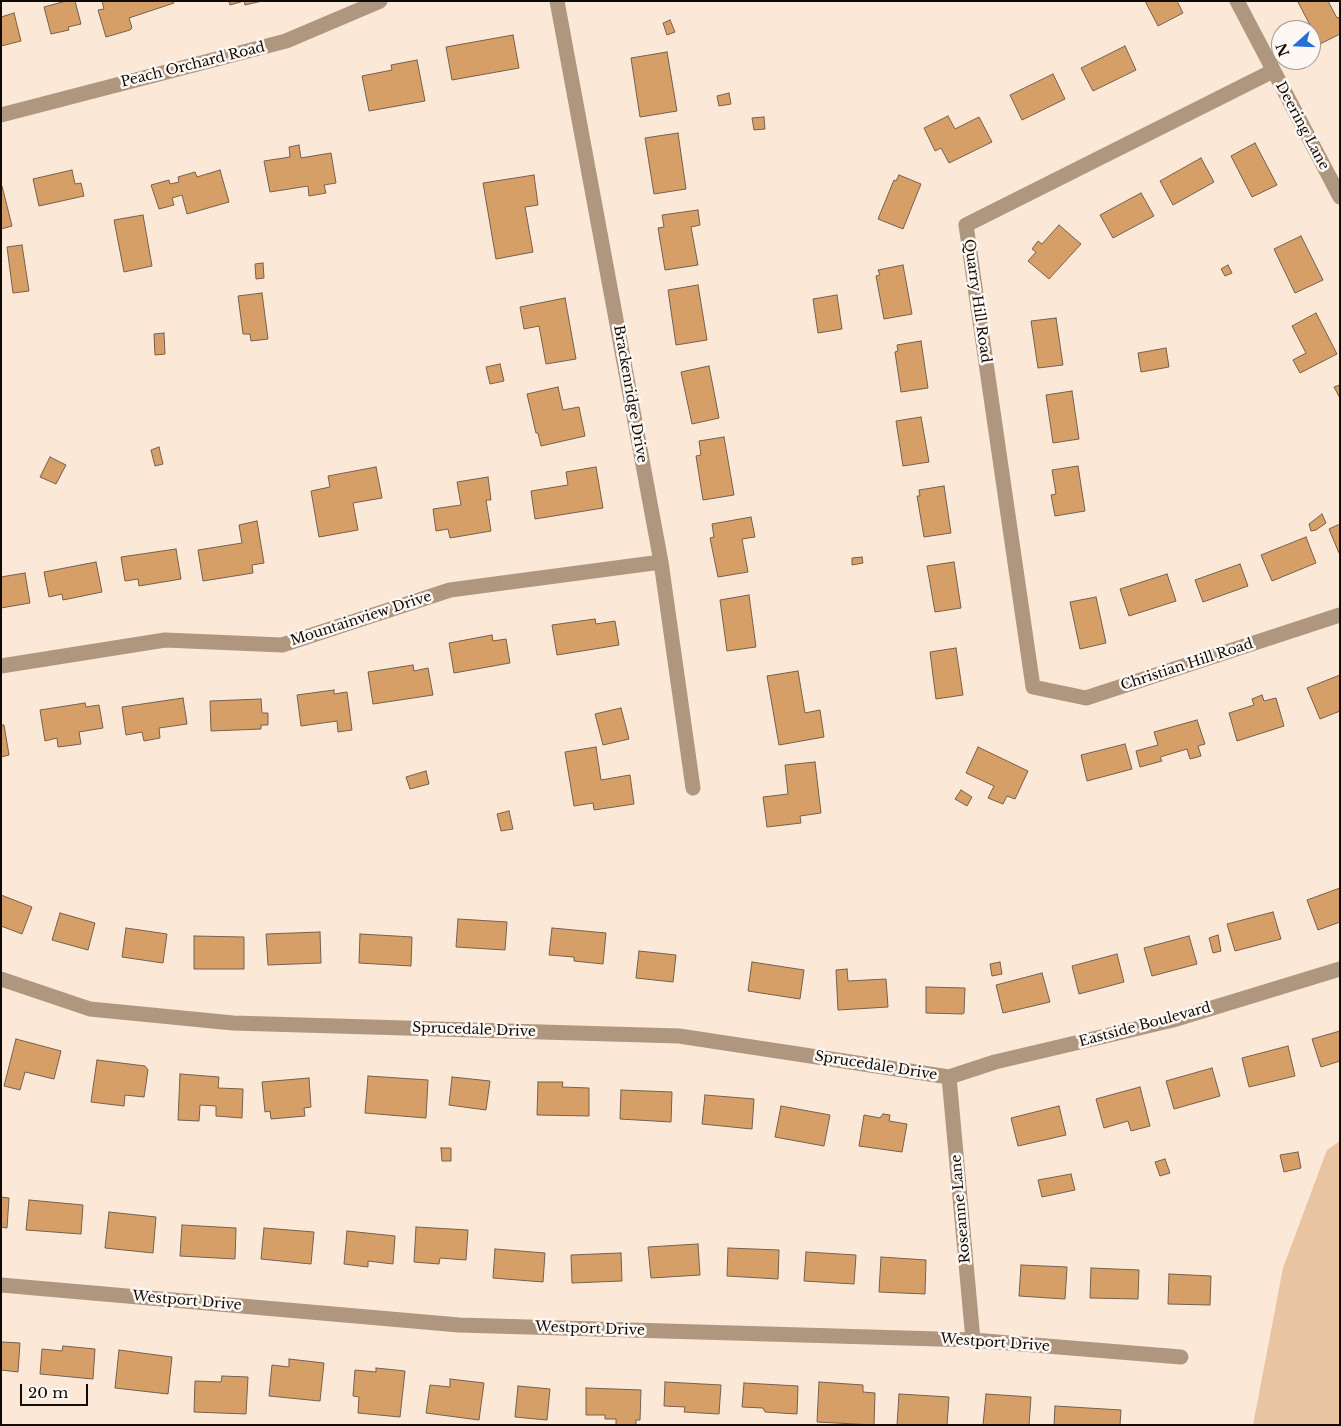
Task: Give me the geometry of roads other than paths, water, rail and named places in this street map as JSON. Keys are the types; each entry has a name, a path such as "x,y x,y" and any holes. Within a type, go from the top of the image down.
{"street":[{"name":"Peach Orchard Road","path":"1,115 286,41 380,1"},
{"name":"Brackenridge Drive","path":"557,1 661,562 693,788"},
{"name":"Deering Lane","path":"1237,1 1340,197"},
{"name":"Quarry Hill Road","path":"1033,687 966,226 1273,71"},
{"name":"Mountainview Drive","path":"1,666 165,640 282,645 450,590 661,562"},
{"name":"Christian Hill Road","path":"1033,687 1086,698 1340,615"},
{"name":"Eastside Boulevard","path":"949,1077 995,1062 1173,1020 1340,969"},
{"name":"Sprucedale Drive","path":"1,979 90,1008 233,1023 679,1036 949,1077"},
{"name":"Roseanne Lane","path":"949,1077 973,1340"},
{"name":"Westport Drive","path":"1,1285 459,1325 973,1340 1180,1357"}]}
